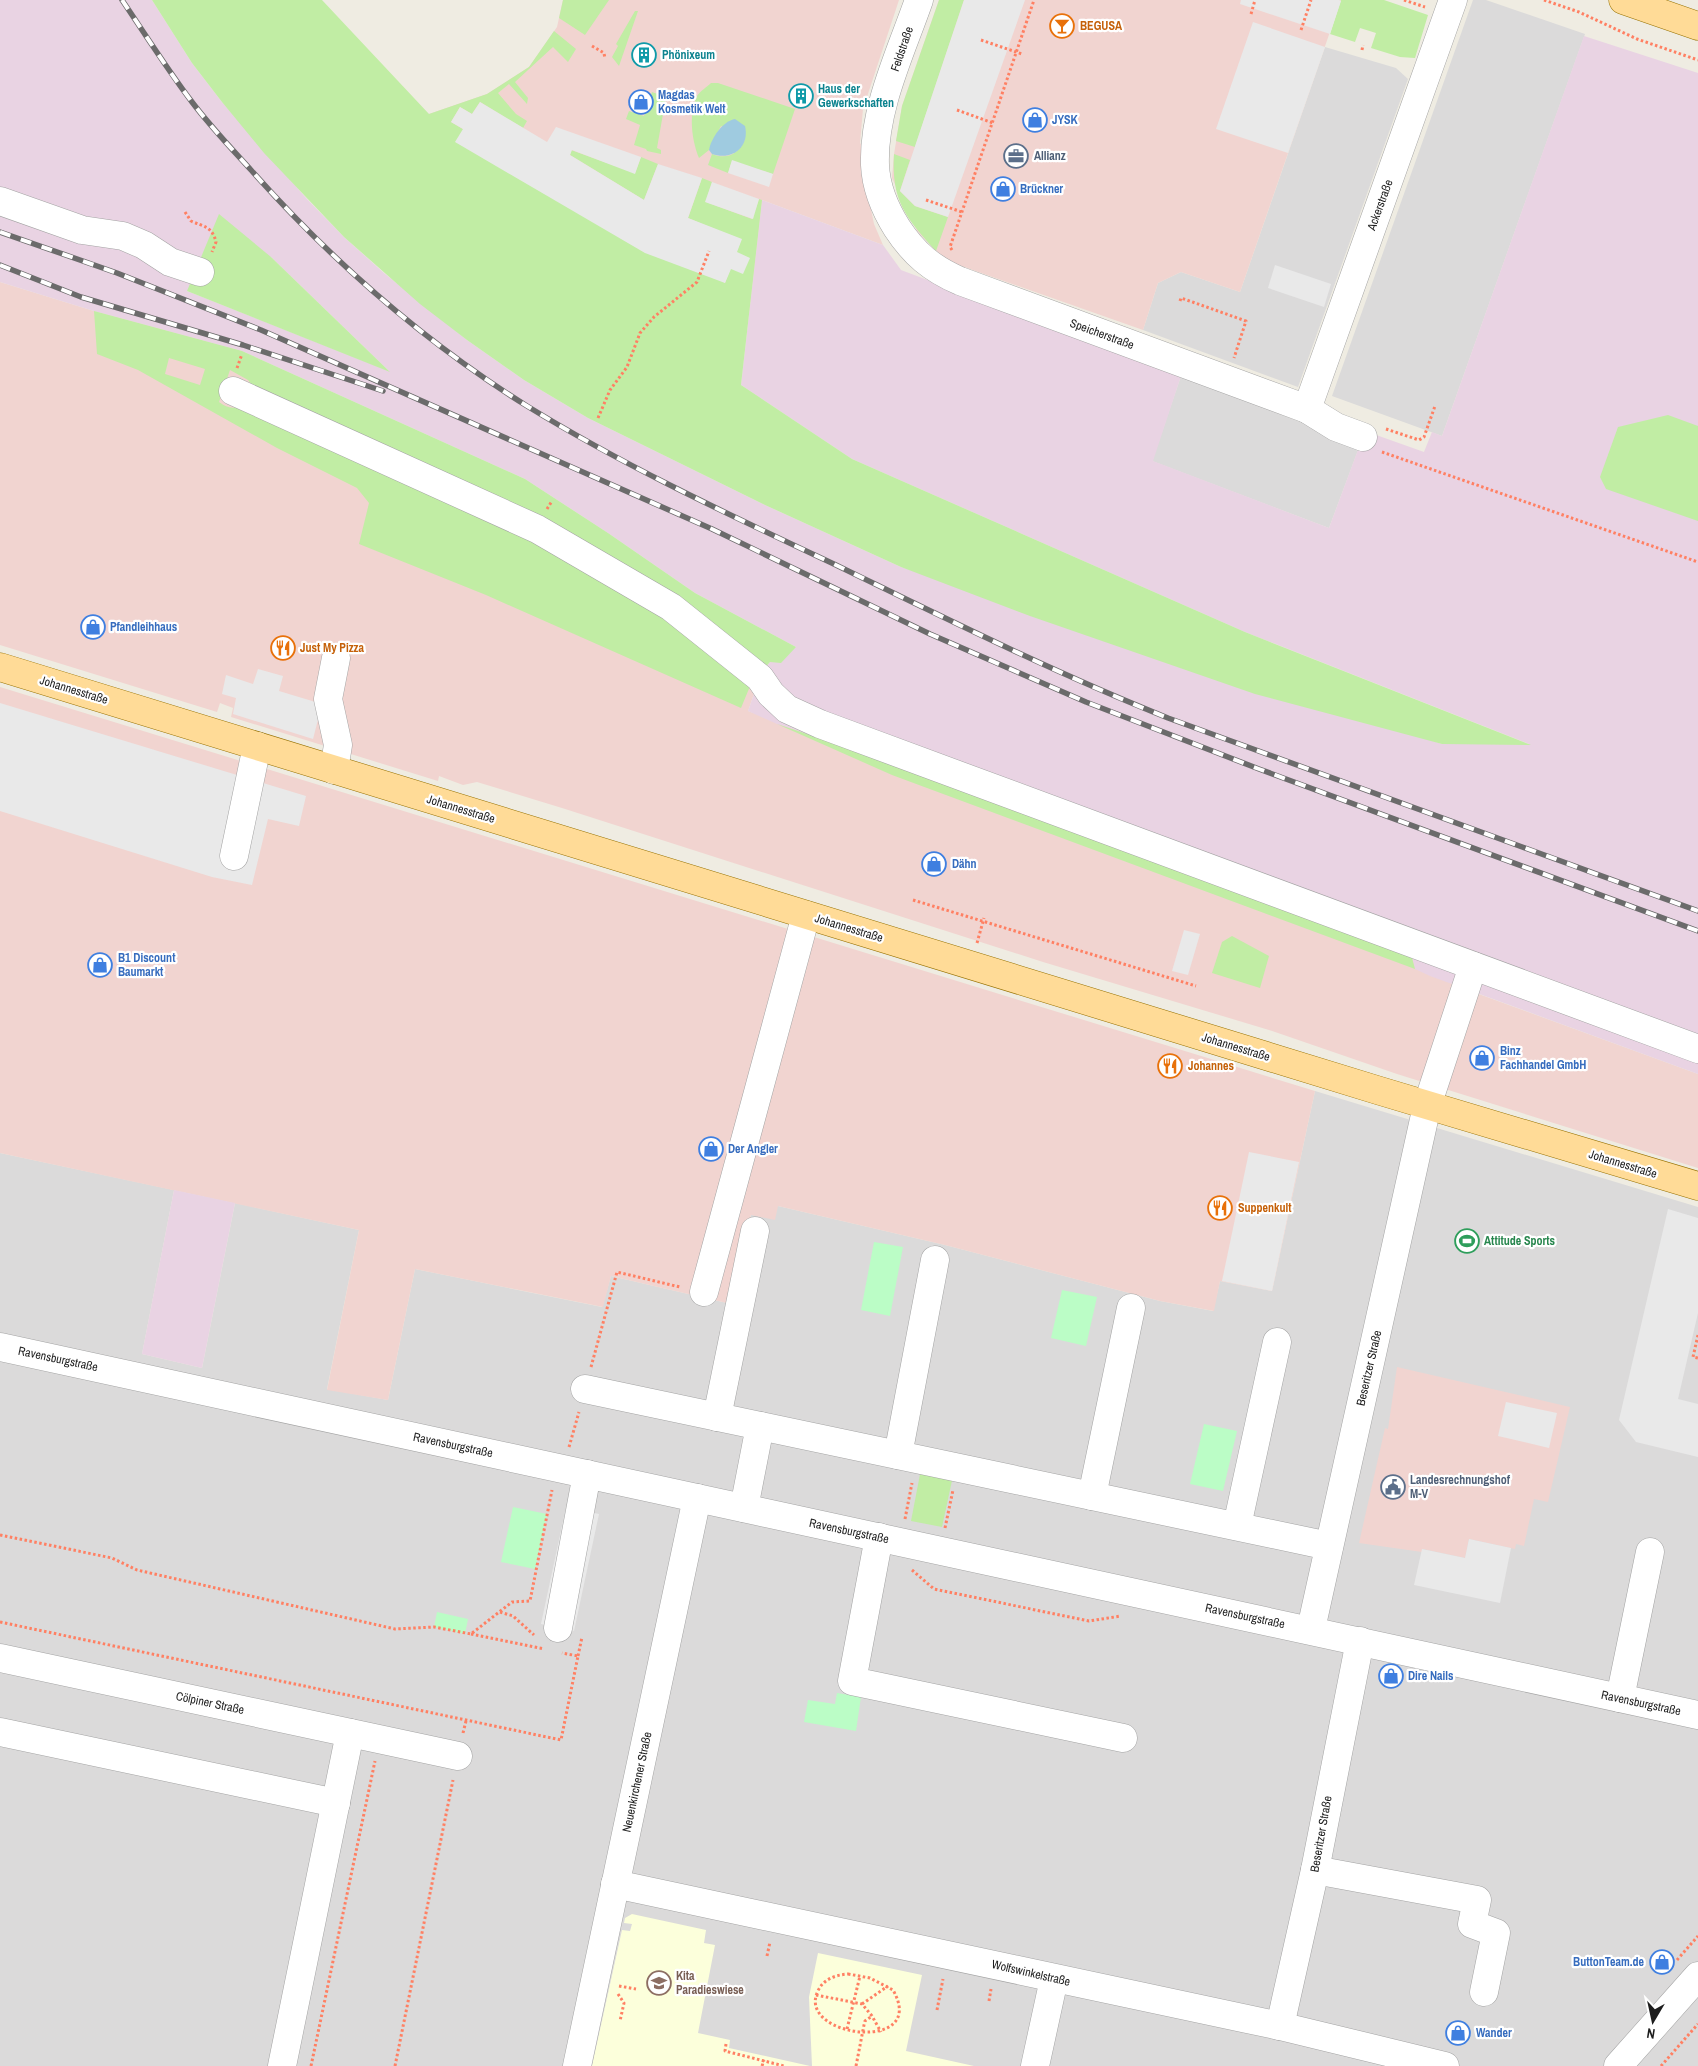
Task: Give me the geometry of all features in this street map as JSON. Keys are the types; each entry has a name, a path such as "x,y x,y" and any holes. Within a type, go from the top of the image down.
{"main road":[{"path":"1623,0 1698,26"},
{"name":"Johannesstraße","path":"0,667 1427,1106 1698,1186"}],"street":[{"name":"Feldstraße","path":"879,188 875,165 882,105 919,0"},
{"name":"Ackerstraße","path":"1307,409 1453,0"},
{"name":"Speicherstraße","path":"879,188 890,216 906,242 919,257 944,274 1307,409 1336,427 1374,438"},
{"path":"0,201 82,230 123,236 144,245 170,262 200,272"},
{"path":"233,391 537,529 671,607 760,678 771,694 787,709 820,724 1698,1049"},
{"path":"334,770 338,745 328,699 336,658"},
{"path":"234,856 257,746"},
{"path":"704,1292 806,915"},
{"name":"Beseritzer Straße","path":"1310,1630 1427,1106 1473,966"},
{"path":"717,1417 755,1231"},
{"path":"908,1457 935,1260"},
{"path":"1092,1496 1131,1308"},
{"path":"1237,1526 1277,1342"},
{"name":"Ravensburgstraße","path":"0,1347 567,1476 697,1498 1698,1716"},
{"path":"585,1389 1329,1546"},
{"path":"744,1508 760,1426"},
{"path":"557,1644 567,1476"},
{"name":"Neuenkirchener Straße","path":"577,2066 697,1498"},
{"path":"890,1539 852,1681 1123,1738"},
{"path":"1620,1698 1650,1552"},
{"name":"Beseritzer Straße","path":"1280,2026 1315,1870 1360,1641"},
{"name":"Cölpiner Straße","path":"0,1658 458,1756"},
{"path":"0,1732 336,1803"},
{"path":"282,2066 350,1733"},
{"path":"1315,1870 1477,1900 1472,1924 1496,1933 1484,1992"},
{"name":"Wolfswinkelstraße","path":"616,1884 1280,2026 1445,2066"},
{"path":"1618,2066 1698,1976"},
{"path":"1035,2066 1054,1979"}],"path":[{"path":"953,252 950,248 1034,0"},
{"path":"1251,14 1256,0"},
{"path":"1302,30 1311,0"},
{"path":"1544,0 1579,12 1637,39 1698,60"},
{"path":"1032,6 1037,8"},
{"path":"981,40 1022,54"},
{"path":"1362,50 1363,45"},
{"path":"592,46 604,53 605,58"},
{"path":"957,110 993,123"},
{"path":"926,200 962,212"},
{"path":"184,212 190,221 210,228 216,242 200,272"},
{"path":"598,418 610,390 628,367 640,333 654,317 697,282 709,251"},
{"path":"1180,302 1181,298 1246,321 1226,380"},
{"path":"1374,438 1419,440 1424,438 1435,406"},
{"path":"1374,438 1698,562"},
{"path":"913,900 1196,986"},
{"path":"471,1634 512,1602 530,1601 567,1476 585,1389 617,1272 704,1292"},
{"path":"1698,1335 1693,1357 1698,1358"},
{"path":"890,1539 908,1457"},
{"path":"941,1550 958,1467"},
{"path":"0,1535 112,1558 137,1570 395,1629 434,1627 471,1634 557,1644 578,1656 561,1740 0,1622"},
{"path":"395,2066 466,1721"},
{"path":"311,2066 379,1739"},
{"path":"767,1956 770,1938"},
{"path":"836,1975 860,1976 888,1986 897,1997 898,2013 894,2022 881,2032 862,2032 838,2027 822,2018 817,2010 816,1995 820,1987 836,1975"},
{"path":"847,2029 860,1976"},
{"path":"937,2010 943,1976"},
{"path":"616,1986 617,1993 624,2003 620,2021"},
{"path":"816,1995 862,2004 888,1986"},
{"path":"989,2001 991,1986 1000,1988"},
{"path":"862,2004 872,2016 881,2032"},
{"path":"856,2066 865,2021 872,2016"},
{"path":"1660,2066 1698,2024"},
{"path":"726,2044 725,2051 784,2066"},
{"path":"762,2066 764,2060"}],"shaded area":[{"path":"0,0 152,0 192,63 222,102 307,199 344,237 384,273 467,340 524,380 588,418 765,505 901,567 1442,744 1529,744 1245,632 852,459 741,385 762,200 883,245 901,270 1181,376 1153,461 1329,528 1365,431 1424,452 1432,432 1442,436 1584,36 1698,73 1698,1074 1430,976 1415,969 1411,954 952,782 777,724 748,711 762,671 770,662 796,647 695,593 525,479 242,351 94,311 0,282","holes":["271,257 389,371 187,291"]},
{"path":"563,0 899,0 863,109 860,143 865,149 867,190 874,224 883,245 762,200 749,314 429,114 487,94 529,67 557,27"},
{"path":"939,0 1341,0 1240,292 1181,272 1158,283 1143,330 950,262 936,251 917,231 892,178 902,106"},
{"path":"964,0 1025,0 948,217 915,206 900,191"},
{"path":"1241,0 1341,1 1330,34 1240,4"},
{"path":"1473,0 1486,0 1585,34 1442,436 1332,396"},
{"path":"1253,22 1325,47 1288,153 1216,129"},
{"path":"1325,47 1396,68 1408,79 1298,387 1143,330 1158,283 1181,272 1240,292"},
{"path":"480,102 547,142 556,127 641,157 635,174 572,150 570,155 644,200 658,164 702,178 688,218 742,239 737,252 750,258 743,274 731,269 725,283 645,253 455,142 463,129 451,122 460,107 472,114"},
{"path":"732,160 773,174 769,187 728,173"},
{"path":"712,182 759,199 753,219 705,202"},
{"path":"1275,265 1331,284 1324,307 1268,288"},
{"path":"0,282 94,311 242,351 762,671 748,711 1411,954 1465,989 1698,1074 1698,1168 1397,1074 1269,1030 1043,962 562,808 477,782 463,785 439,776 438,781 231,717 233,708 220,703 217,712 0,645"},
{"path":"1181,376 1360,445 1329,528 1152,461"},
{"path":"258,669 283,676 279,691 322,704 313,739 233,714 236,698 222,694 226,675 253,684"},
{"path":"0,687 1315,1091 1272,1291 1220,1281 1214,1311 1160,1301 945,1245 778,1206 775,1220 751,1215 727,1303 611,1276 603,1307 415,1269 388,1400 327,1390 359,1230 0,1153"},
{"path":"0,703 306,796 299,826 268,819 252,885 212,877 0,811"},
{"path":"1184,930 1200,934 1188,975 1172,971"},
{"path":"1315,1091 1698,1207 1698,2066 0,2066 0,1153 174,1190 142,1354 202,1368 235,1203 359,1230 327,1389 388,1400 415,1269 602,1307 611,1276 727,1303 751,1215 778,1206 945,1245 1160,1301 1213,1311 1220,1281 1272,1291"},
{"path":"1249,1152 1299,1162 1272,1291 1222,1281"},
{"path":"174,1190 235,1203 202,1368 142,1354"},
{"path":"1668,1209 1698,1218 1698,1313 1678,1399 1698,1404 1698,1457 1636,1442 1619,1420"},
{"path":"1397,1367 1570,1407 1548,1502 1534,1499 1524,1546 1516,1544 1515,1549 1469,1539 1465,1558 1423,1549 1422,1552 1359,1543 1385,1428 1388,1429"},
{"path":"1506,1402 1557,1413 1549,1448 1498,1436"},
{"path":"566,1507 599,1514 574,1631 541,1624"},
{"path":"1469,1539 1511,1548 1500,1603 1414,1585 1422,1549 1465,1558"},
{"name":"Kita Paradieswiese","path":"632,1914 706,1930 704,1943 715,1945 698,2033 730,2040 729,2048 810,2066 592,2066 622,1930 630,1931 632,1924 624,1923 625,1918"},
{"path":"818,1953 922,1975 906,2051 974,2066 812,2066 809,1997"}],"green space":[{"path":"152,0 322,0 429,114 487,94 529,67 554,31 576,49 568,62 553,47 515,82 528,98 527,104 509,84 498,93 516,114 527,121 523,128 480,102 472,114 460,107 451,122 725,283 741,240 688,218 702,178 712,182 706,202 752,219 759,199 762,200 741,385 852,459 1245,632 1531,745 1442,744 1255,694 1030,616 901,567 765,505 588,418 524,380 467,340 420,304 344,237 264,153 222,102 192,63"},
{"path":"563,0 609,0 585,35 559,18"},
{"path":"939,0 964,0 915,147 896,141 902,106"},
{"path":"1341,0 1384,0 1428,15 1415,58 1400,57 1371,48 1376,33 1360,28 1355,42 1330,34"},
{"path":"635,11 638,11 619,66 612,57 618,46 616,44"},
{"path":"711,83 718,83 795,109 773,174 732,161 728,173 708,165 712,154 727,156 732,154 739,149 745,139 721,126 709,150 699,158 694,144 692,127 694,103 697,96"},
{"path":"652,92 666,97 657,148 661,150 661,154 647,151 634,145 640,125 626,119 629,111 644,116"},
{"path":"571,150 635,173 641,157 658,164 644,200 570,155"},
{"path":"894,154 910,160 900,191 915,206 948,217 936,251 916,229 898,197 895,184"},
{"path":"219,214 271,257 390,372 187,291"},
{"path":"94,311 242,351 525,479 695,593 796,647 781,663 770,662 762,671 673,603 254,388 248,380 230,370 219,402 225,406 231,408 244,405 592,570 753,679 741,708 486,595 359,544 369,503 357,488 277,448 138,370 97,354","holes":["169,358 205,369 200,385 165,374"]},
{"path":"1668,415 1698,426 1698,521 1606,489 1600,477 1618,427"},
{"path":"777,724 952,782 1411,954 1415,969 892,775"},
{"path":"1232,936 1269,956 1260,988 1212,973 1222,942"},
{"path":"874,1242 903,1247 890,1316 861,1310"},
{"path":"1062,1290 1097,1297 1086,1346 1051,1338"},
{"path":"1204,1424 1237,1431 1223,1491 1190,1484"},
{"path":"921,1469 953,1476 942,1527 911,1521"},
{"path":"513,1507 547,1514 535,1569 501,1562"},
{"path":"437,1612 468,1619 465,1634 434,1627"},
{"path":"837,1693 861,1697 856,1731 804,1722 808,1700 835,1704"}],"water":[{"path":"735,119 745,126 746,134 742,146 733,154 726,156 712,154 709,150 715,135 726,123"}],"railway":[{"path":"122,0 199,111 282,204 347,268 415,327 451,354 527,406 602,450 719,509 1002,645 1126,701 1698,911"},
{"path":"0,232 117,273 261,330 712,529 930,634 1086,702 1259,769 1698,931"},
{"path":"0,265 81,297 243,345 383,391"}],"place":[{"name":"BEGUSA","path":"1062,26"},
{"name":"Phönixeum","path":"644,55"},
{"name":"Haus der Gewerkschaften","path":"801,96"},
{"name":"Magdas Kosmetik Welt","path":"641,102"},
{"name":"JYSK","path":"1035,120"},
{"name":"Allianz","path":"1016,156"},
{"name":"Brückner","path":"1003,189"},
{"name":"Pfandleihhaus","path":"93,627"},
{"name":"Just My Pizza","path":"283,648"},
{"name":"Dähn","path":"934,864"},
{"name":"B1 Discount Baumarkt","path":"100,965"},
{"name":"Binz Fachhandel GmbH","path":"1482,1058"},
{"name":"Johannes","path":"1170,1066"},
{"name":"Der Angler","path":"711,1149"},
{"name":"Suppenkult","path":"1220,1208"},
{"name":"Attitude Sports","path":"1467,1241"},
{"name":"Landesrechnungshof M-V","path":"1393,1487"},
{"name":"Dire Nails","path":"1391,1676"},
{"name":"ButtonTeam.de","path":"1662,1962"},
{"name":"Kita Paradieswiese","path":"659,1983"},
{"name":"Wander","path":"1458,2033"}]}
